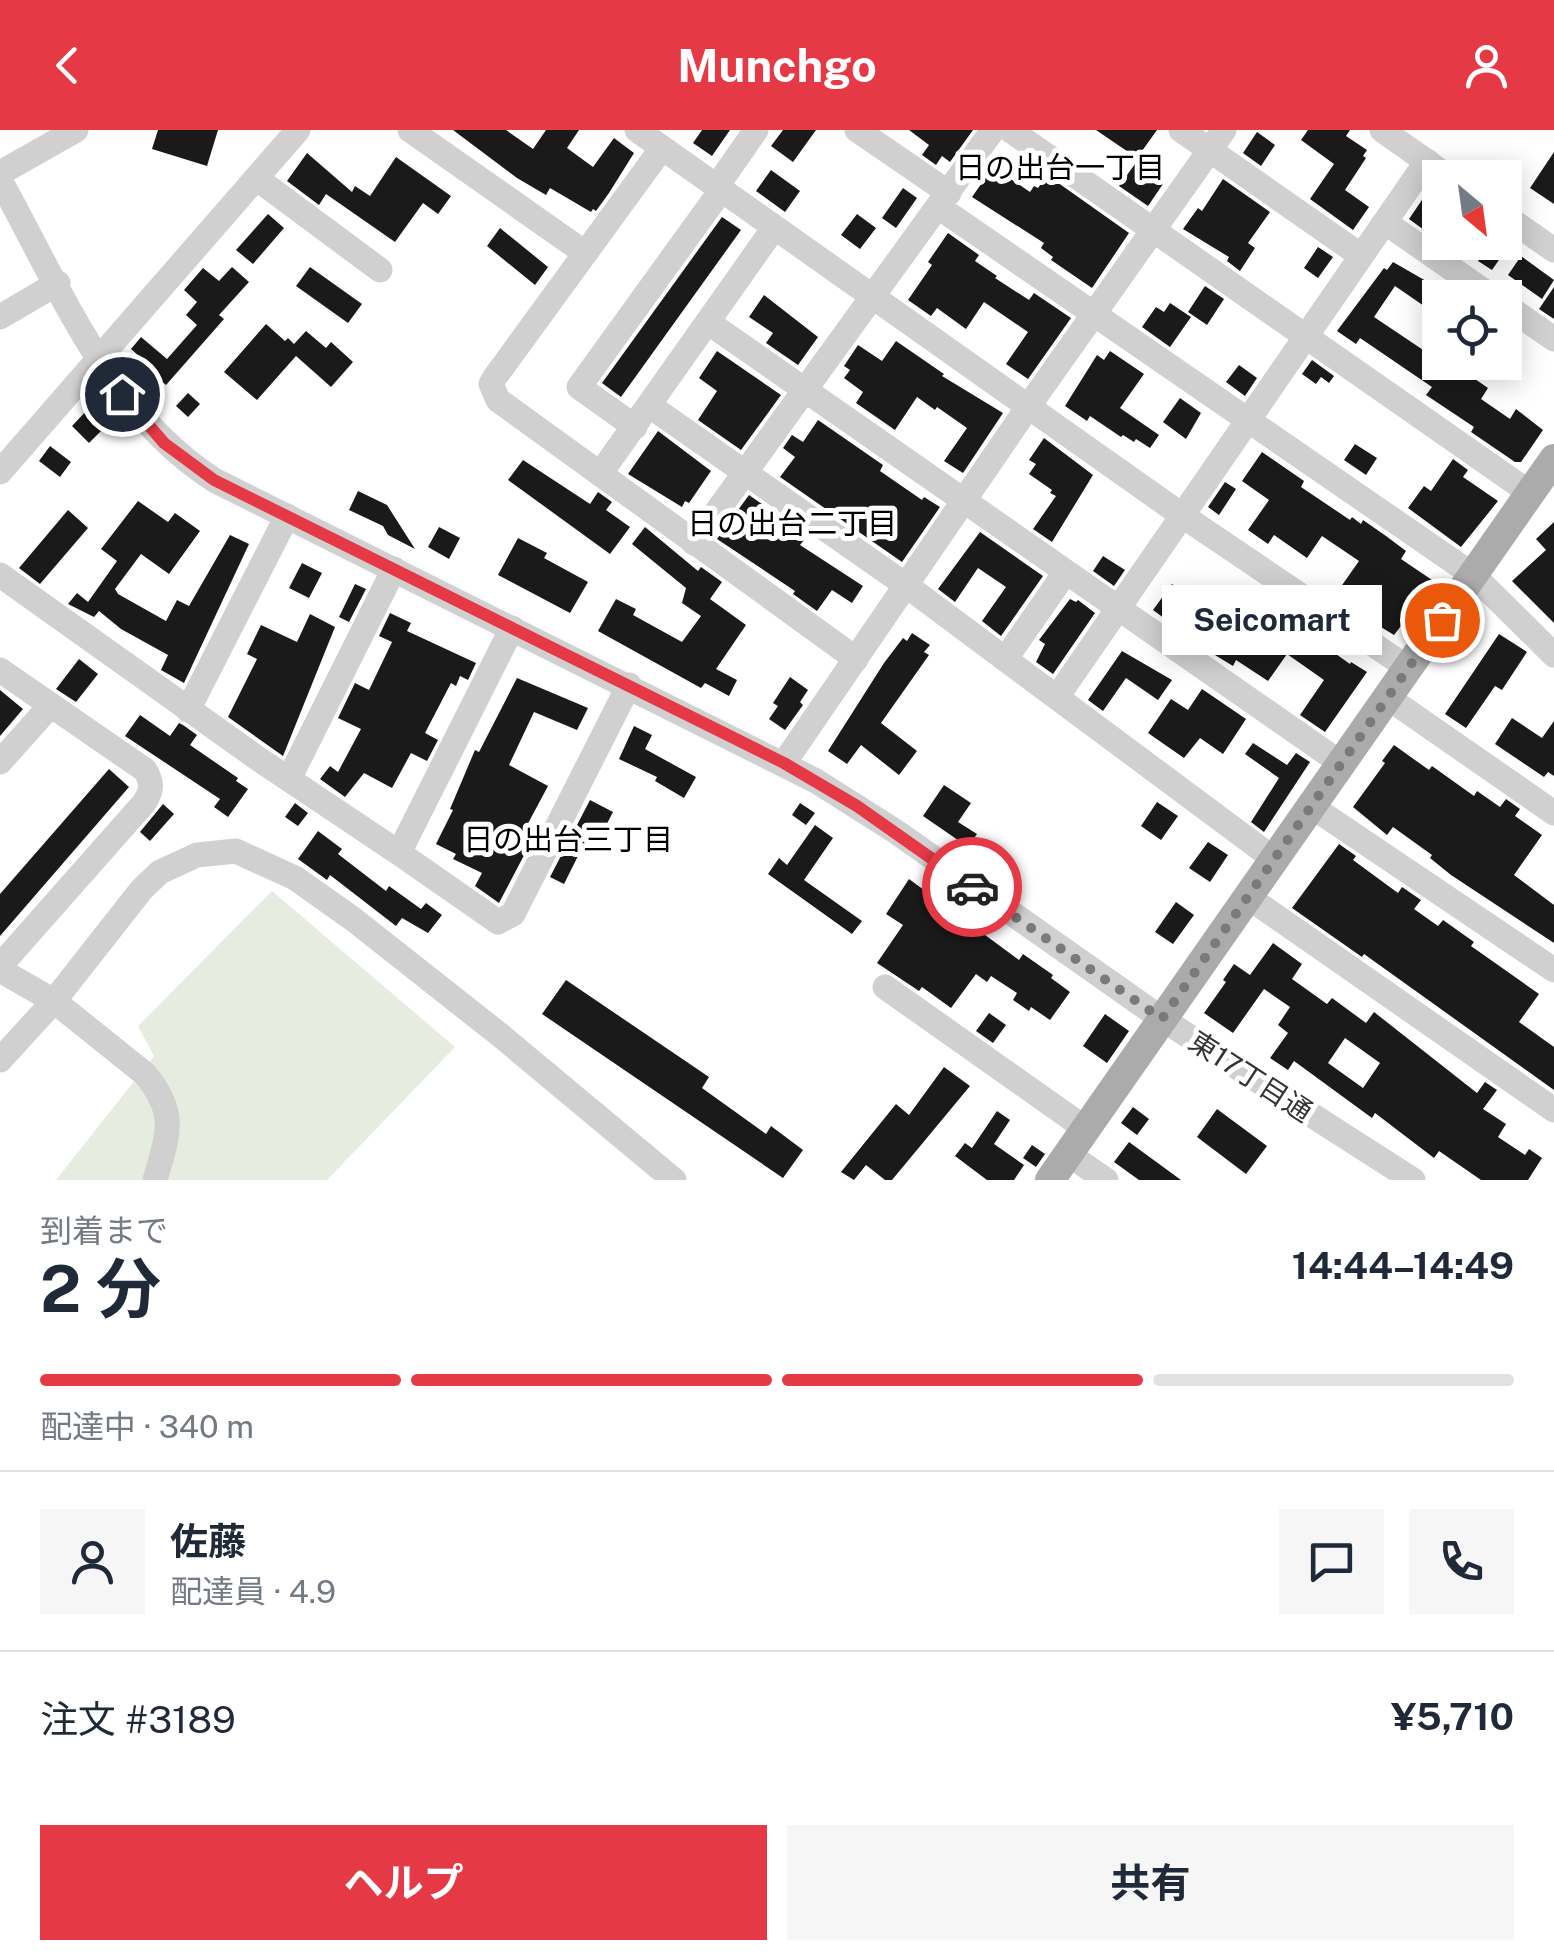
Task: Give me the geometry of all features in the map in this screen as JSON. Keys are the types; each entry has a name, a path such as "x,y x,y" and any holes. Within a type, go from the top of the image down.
{"main road":[{"path":"1050,1180 1545,478"}],"street":[{"path":"0,176 76,130"},
{"path":"0,472 298,130"},
{"path":"410,130 585,253"},
{"path":"637,130 1182,516 1408,668"},
{"path":"635,427 579,387 756,130"},
{"path":"857,130 944,201 1094,313 1473,575 1554,655"},
{"path":"694,543 994,130"},
{"path":"1010,130 1305,336 1545,478"},
{"path":"1181,130 1217,140 1360,255"},
{"path":"1382,130 1424,160"},
{"path":"784,763 1217,140"},
{"path":"662,148 492,384 498,400 856,659"},
{"path":"1057,697 1422,169"},
{"name":"東17丁目通","path":"0,176 100,361 144,422 183,460 214,480 784,763 882,823 1162,1019 1413,1180"},
{"path":"256,178 380,270"},
{"path":"1386,223 1468,280"},
{"path":"600,474 774,228"},
{"path":"1522,228 1554,250"},
{"path":"0,317 58,284"},
{"path":"1522,318 1554,340"},
{"path":"709,323 1342,764"},
{"path":"650,406 907,586 1274,859"},
{"path":"188,710 287,516"},
{"path":"288,779 394,569"},
{"path":"1006,658 1066,573"},
{"path":"0,575 188,710 498,922 513,914 629,685"},
{"path":"399,853 512,628"},
{"path":"0,670 145,770 151,780 151,792 0,968 54,1001 145,1074 165,1101 169,1122 155,1180"},
{"path":"1387,698 1554,813"},
{"path":"0,762 50,706"},
{"path":"1312,806 1554,970"},
{"path":"0,1060 160,872 196,855 236,851 295,878 353,919 674,1180"},
{"path":"1248,898 1554,1110"},
{"path":"885,987 1086,1128"},
{"path":"1068,1154 1106,1180"}],"shaded area":[{"path":"272,891 455,1047 327,1180 56,1180 154,1056 138,1026"}],"building":[{"path":"158,130 218,130 207,166 152,149"},
{"path":"453,130 506,130 533,149 546,130 579,130 567,148 593,167 614,138 634,153 596,211 591,212 550,188 546,195 517,178"},
{"path":"702,130 730,130 712,156 693,143"},
{"path":"783,130 816,130 793,162 771,146"},
{"path":"909,130 973,130 950,162 942,156 936,165 922,155 929,145"},
{"path":"1096,130 1157,130 1137,158"},
{"path":"1308,130 1350,130 1346,136 1367,150 1345,190 1369,207 1353,230 1310,199 1334,164 1301,140"},
{"path":"1257,132 1275,145 1261,166 1243,153"},
{"path":"1554,152 1554,204 1530,188"},
{"path":"307,153 352,192 355,186 370,196 396,157 451,196 438,214 423,203 395,242 326,194 319,205 287,181"},
{"path":"1135,164 1163,184 1148,206 1119,186"},
{"path":"993,167 1030,192 1047,175 1129,233 1092,288 1051,260 1053,257 1041,248 1044,243 972,197"},
{"path":"771,170 800,191 785,212 756,191"},
{"path":"1223,179 1270,212 1248,243 1255,248 1240,271 1227,261 1229,257 1183,229 1198,208 1202,211"},
{"path":"903,188 917,198 896,228 882,218"},
{"path":"1422,200 1422,229 1409,219"},
{"path":"268,214 284,228 253,264 236,250"},
{"path":"857,214 876,228 860,249 841,235"},
{"path":"722,217 741,230 621,397 602,383"},
{"path":"500,228 548,267 535,285 487,246"},
{"path":"948,233 979,255 975,261 995,278 1029,300 1034,293 1071,318 1028,379 1006,364 1028,332 984,302 966,329 937,308 931,316 908,300"},
{"path":"1318,247 1333,257 1318,278 1304,268"},
{"path":"1522,257 1554,280 1542,299 1522,285 1522,280 1508,275"},
{"path":"1479,260 1499,260 1492,270"},
{"path":"1393,262 1424,280 1422,305 1395,286 1374,317 1422,349 1422,380 1476,380 1488,388 1481,399 1510,419 1516,409 1543,430 1521,462 1515,462 1471,432 1474,427 1426,395 1432,387 1360,338 1356,344 1337,331 1384,268 1387,270"},
{"path":"232,267 249,282 219,315 224,319 166,385 131,349 141,337 167,359 197,325 186,315 197,302 184,290 203,268 219,281"},
{"path":"310,267 362,304 348,323 296,286"},
{"path":"1205,286 1224,299 1207,325 1188,312"},
{"path":"1554,287 1554,319 1539,309"},
{"path":"764,295 818,337 798,365 766,343 773,333 749,317"},
{"path":"1170,303 1191,317 1170,347 1142,327 1156,307 1164,312"},
{"path":"266,324 294,344 306,331 326,348 331,342 353,362 331,387 296,356 257,400 224,372"},
{"path":"896,341 942,376 1003,413 963,473 944,461 967,428 937,407 935,410 917,397 895,430 856,403 863,392 844,378 850,370 844,366 858,345 882,361"},
{"path":"717,351 781,395 741,450 698,420 717,391 699,378"},
{"path":"1110,351 1144,374 1120,408 1159,435 1150,448 1136,439 1134,442 1121,437 1090,416 1087,421 1065,406 1097,355 1104,360"},
{"path":"1312,360 1334,376 1329,383 1321,377 1316,384 1302,374"},
{"path":"1239,365 1257,378 1245,396 1226,382"},
{"path":"188,393 200,404 188,417 176,406"},
{"path":"1180,398 1201,413 1186,439 1163,422"},
{"path":"88,409 106,426 89,443 72,426"},
{"path":"818,420 883,465 880,471 922,500 924,497 940,507 902,562 780,477 795,457 783,448 792,435 803,442"},
{"path":"658,431 711,471 682,507 628,474"},
{"path":"1044,438 1093,475 1052,542 1033,529 1056,496 1029,474 1036,464 1029,460"},
{"path":"1355,444 1377,458 1366,475 1344,460"},
{"path":"50,446 71,462 60,477 39,461"},
{"path":"1262,452 1304,481 1301,487 1350,520 1352,517 1361,524 1363,520 1406,551 1401,559 1435,582 1394,635 1333,598 1359,561 1322,536 1307,558 1274,535 1268,544 1248,530 1269,500 1242,481"},
{"path":"1453,459 1468,470 1463,477 1498,501 1461,547 1408,508 1424,486 1431,491"},
{"path":"523,460 590,504 598,492 612,502 606,510 630,527 610,554 508,480"},
{"path":"1225,482 1236,489 1219,515 1208,507"},
{"path":"358,491 387,505 415,549 388,535 383,526 349,510"},
{"path":"749,495 807,536 800,545 863,586 852,603 832,590 817,611 793,594 795,591 717,539"},
{"path":"138,501 168,522 175,513 200,531 169,574 141,554 115,589 166,621 177,600 189,606 230,535 249,544 184,683 161,670 168,655 121,629 99,611 94,617 68,604 77,593 88,602 117,561 101,549"},
{"path":"68,510 88,528 40,584 19,568"},
{"path":"1554,522 1554,623 1512,581 1546,550 1536,539"},
{"path":"439,527 460,538 449,559 428,547"},
{"path":"645,527 698,571 701,567 722,582 710,599 746,625 716,669 737,680 729,696 705,683 701,688 598,631 616,599 636,609 633,615 682,642 701,616 682,603 686,588 632,544"},
{"path":"980,532 1043,576 1001,636 982,621 1006,587 978,568 955,602 938,589"},
{"path":"518,538 547,553 544,558 588,582 570,613 498,575"},
{"path":"1103,556 1125,570 1114,586 1093,571"},
{"path":"302,563 322,573 309,598 289,588"},
{"path":"355,584 366,589 349,622 339,617"},
{"path":"1172,584 1236,630 1260,594 1274,603 1271,608 1367,672 1325,732 1300,715 1324,680 1287,654 1268,681 1236,660 1233,666 1210,652 1153,610"},
{"path":"1070,599 1078,600 1095,613 1053,674 1036,662 1045,644 1039,640"},
{"path":"390,613 411,623 407,631 476,663 468,680 460,676 456,686 451,683 425,733 438,740 427,761 411,753 392,788 364,773 345,797 320,779 330,766 338,772 361,729 338,718 355,683 369,690 392,642 379,636"},
{"path":"310,614 335,627 283,756 228,717 257,659 247,654 261,625 297,642"},
{"path":"912,633 930,645 924,652 929,655 881,723 917,751 899,775 861,745 847,764 828,751 884,663 903,638 907,641"},
{"path":"1499,634 1527,652 1502,690 1495,686 1466,728 1445,714"},
{"path":"1122,651 1172,680 1158,700 1126,678 1103,711 1088,700"},
{"path":"79,659 98,674 76,702 56,689"},
{"path":"790,677 808,690 800,702 803,705 785,730 769,719 778,706 773,703"},
{"path":"517,678 588,708 577,730 534,712 509,765 548,786 525,829 532,832 527,843 530,844 499,903 475,886 482,873 453,859 456,854 436,844 475,750 479,752"},
{"path":"1202,689 1246,719 1223,754 1200,738 1184,758 1148,733 1171,699 1188,710"},
{"path":"0,690 23,709 0,736"},
{"path":"140,715 170,736 179,723 183,725 197,735 190,745 248,789 228,817 214,807 220,799 125,736"},
{"path":"1512,718 1542,738 1554,721 1554,776 1548,772 1544,777 1495,744"},
{"path":"634,726 652,735 645,749 696,777 684,798 655,781 657,777 619,759"},
{"path":"1253,743 1287,765 1296,753 1310,762 1264,832 1251,822 1279,778 1245,754"},
{"path":"1394,745 1474,796 1477,791 1500,807 1506,799 1520,809 1515,816 1542,835 1514,875 1554,905 1554,943 1451,875 1430,858 1432,855 1393,827 1387,835 1353,807"},
{"path":"109,769 129,787 0,936 0,894"},
{"path":"944,785 971,803 958,822 977,834 968,847 923,816"},
{"path":"590,800 613,812 592,853 582,848 564,884 550,877"},
{"path":"1157,802 1178,816 1161,840 1141,826"},
{"path":"295,803 308,813 298,826 285,817"},
{"path":"800,803 815,813 806,825 792,815"},
{"path":"163,804 174,814 150,841 140,832"},
{"path":"815,825 833,838 804,880 862,921 852,934 768,874 779,858 787,865"},
{"path":"318,831 342,849 338,854 386,891 389,886 421,909 426,903 442,915 428,933 402,918 396,926 330,875 327,880 298,859"},
{"path":"1208,842 1228,855 1210,882 1189,868"},
{"path":"1339,844 1356,856 1353,860 1398,893 1402,887 1421,900 1414,909 1438,926 1443,920 1474,942 1471,946 1539,994 1519,1022 1554,1047 1554,1090 1364,954 1362,957 1292,908"},
{"path":"909,879 1019,960 1023,954 1053,975 1051,978 1070,992 1050,1020 1013,1000 1017,993 991,976 987,982 976,974 951,1008 877,963 903,925 886,914"},
{"path":"1176,902 1194,915 1173,944 1155,932"},
{"path":"1273,943 1302,964 1292,979 1327,1004 1332,998 1366,1023 1374,1012 1477,1093 1485,1082 1497,1090 1483,1109 1506,1124 1498,1137 1525,1155 1529,1149 1542,1158 1528,1180 1481,1180 1439,1151 1434,1158 1375,1113 1372,1118 1294,1061 1288,1070 1270,1058 1288,1033 1278,1025 1290,1007 1264,989 1233,1033 1204,1013 1234,964 1250,975","holes":["1345,1038 1380,1063 1363,1088 1328,1063"]},
{"path":"566,980 709,1077 702,1088 766,1134 771,1126 803,1150 783,1178 542,1014"},
{"path":"989,1013 1006,1025 993,1043 976,1031"},
{"path":"1105,1014 1129,1031 1107,1063 1083,1046"},
{"path":"944,1067 970,1086 892,1180 885,1180 866,1165 854,1180 841,1172 896,1104 909,1115"},
{"path":"1133,1107 1149,1119 1137,1135 1121,1123"},
{"path":"1217,1109 1267,1146 1246,1174 1197,1137"},
{"path":"997,1111 1010,1120 994,1144 1024,1165 1014,1180 987,1180 955,1156 965,1143 972,1148"},
{"path":"1129,1142 1181,1180 1139,1180 1114,1162"},
{"path":"1032,1145 1045,1154 1036,1167 1023,1158"}],"way so far":[{"path":"972,887 1162,1019 1442,620"}],"place":[{"name":"Seicomart","path":"1442,620"}],"district":[{"name":"日の出台一丁目","path":"1060,167"},
{"name":"日の出台二丁目","path":"792,523"},
{"name":"日の出台三丁目","path":"568,839"}],"route":[{"path":"122,394 164,443 214,480 784,763 857,806 972,887"}]}
